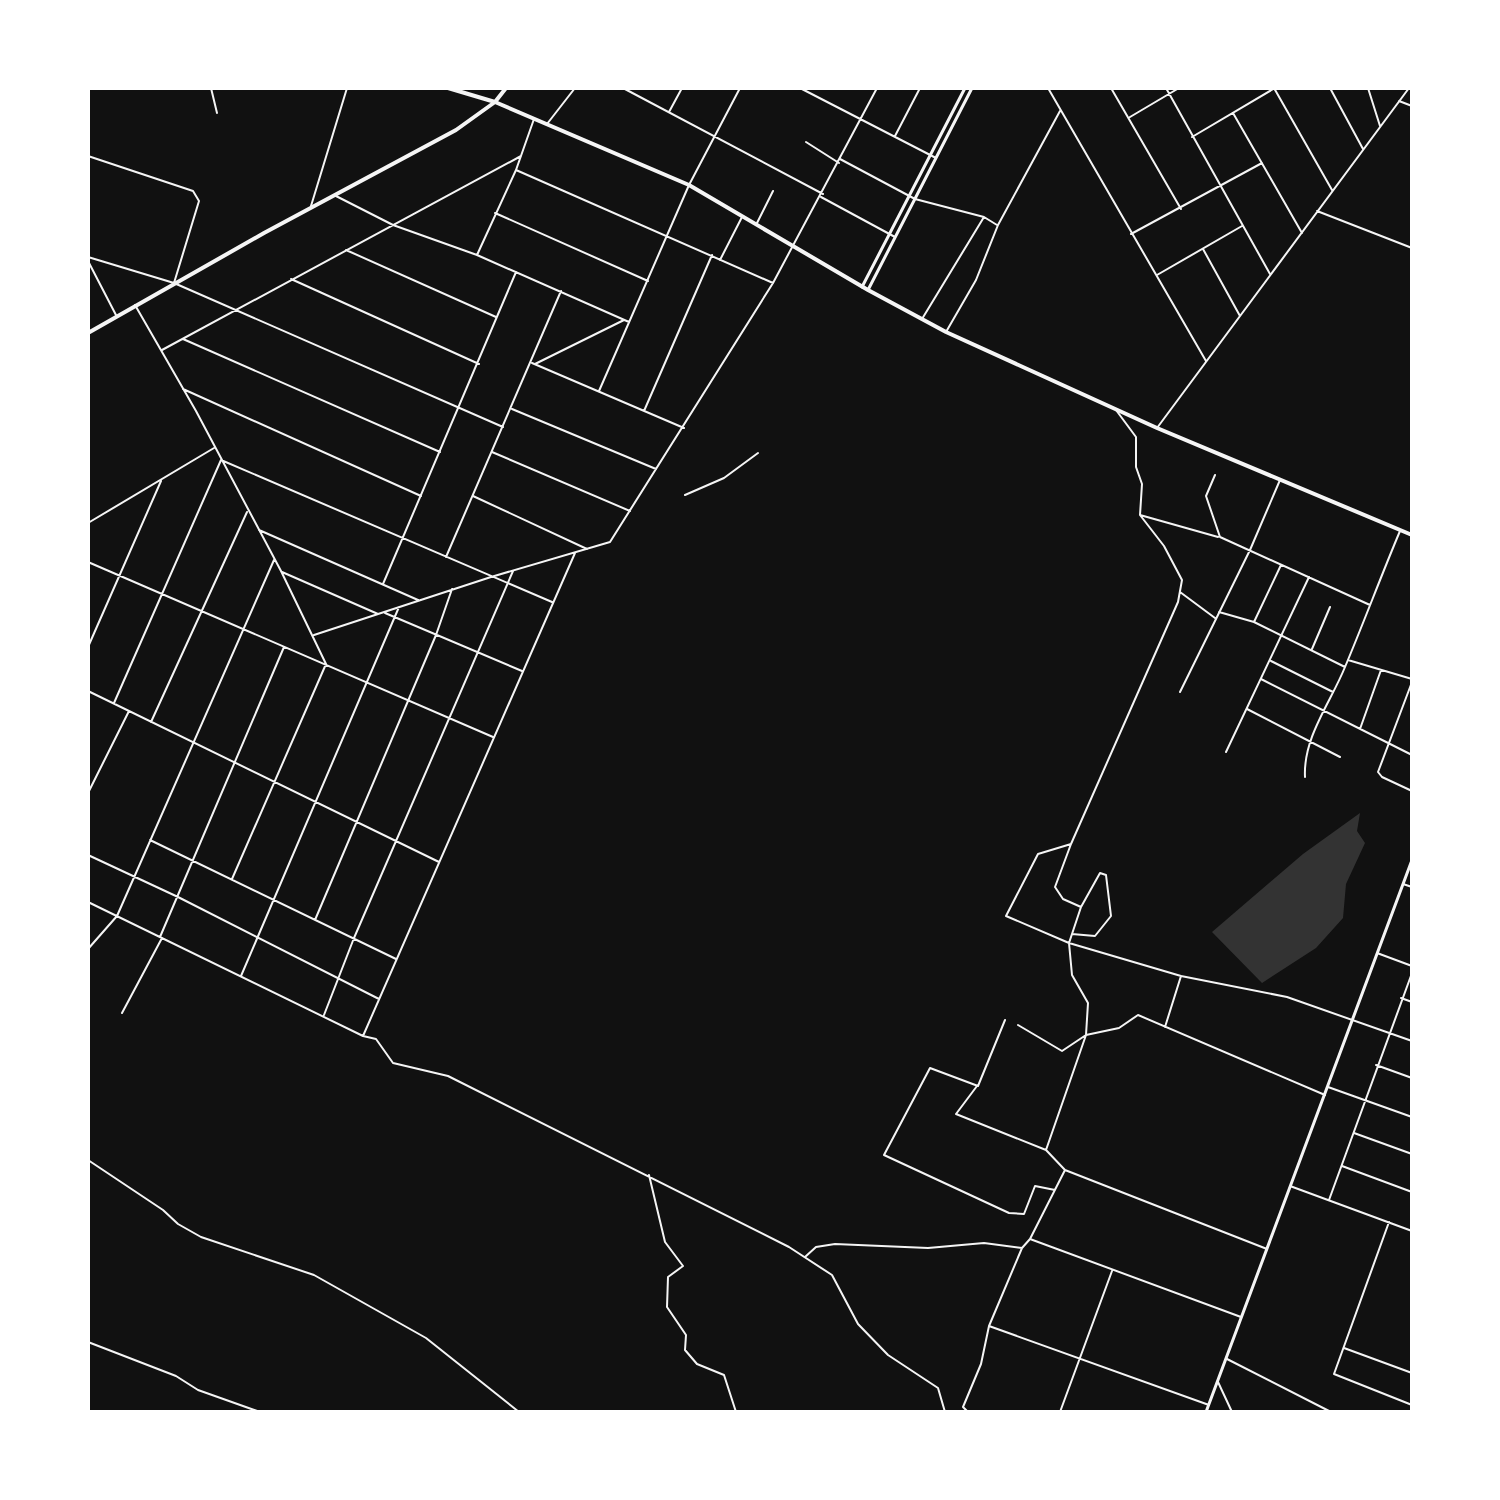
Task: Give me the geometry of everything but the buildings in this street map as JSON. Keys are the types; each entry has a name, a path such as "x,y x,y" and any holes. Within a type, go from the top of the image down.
{"main road":[{"path":"448,88 495,102 689,185 744,215 868,291 946,332 1157,428 1412,535"},
{"path":"88,333 174,283 456,130 495,102 506,88"}],"street":[{"path":"211,88 217,113"},
{"path":"310,208 346,88"},
{"path":"547,124 575,88"},
{"path":"623,88 895,237"},
{"path":"668,113 682,88"},
{"path":"599,392 689,185 740,88"},
{"path":"800,88 937,158"},
{"path":"314,635 452,589 610,542 684,428 773,283 822,195 877,88"},
{"path":"895,136 920,88"},
{"path":"862,287 965,88"},
{"path":"868,291 972,88"},
{"path":"1048,88 1207,361"},
{"path":"1111,88 1181,209"},
{"path":"1166,88 1270,275"},
{"path":"1129,118 1179,88"},
{"path":"1330,88 1363,149"},
{"path":"1368,88 1380,126"},
{"path":"1157,428 1409,88"},
{"path":"1192,137 1275,89 1332,191"},
{"path":"1399,101 1412,106"},
{"path":"946,332 976,280 998,225 1060,110"},
{"path":"1233,113 1302,233"},
{"path":"477,255 516,170 534,119"},
{"path":"806,142 915,199 984,217 998,225"},
{"path":"88,156 193,191 199,201 174,283"},
{"path":"161,351 521,156"},
{"path":"1131,234 1181,209 1262,163"},
{"path":"516,170 773,283"},
{"path":"757,223 773,191"},
{"path":"334,195 393,225 477,255 629,322"},
{"path":"1317,212 1412,248"},
{"path":"495,213 648,281"},
{"path":"720,260 744,215"},
{"path":"922,319 984,217"},
{"path":"1157,275 1242,226"},
{"path":"1203,249 1240,316"},
{"path":"346,250 496,317"},
{"path":"644,411 712,255"},
{"path":"88,259 174,283 503,427"},
{"path":"88,259 117,317"},
{"path":"383,584 479,364 516,272"},
{"path":"291,279 479,364"},
{"path":"446,557 533,363 561,291"},
{"path":"135,305 281,571 314,635 326,664 232,879"},
{"path":"533,363 624,320"},
{"path":"183,339 440,452"},
{"path":"533,363 684,428"},
{"path":"183,389 421,496"},
{"path":"511,408 656,469"},
{"path":"1080,907 1063,899 1055,887 1071,844 1178,602 1182,580 1164,546 1140,515 1142,484 1136,467 1136,436 1115,409"},
{"path":"88,523 214,448"},
{"path":"492,452 630,511"},
{"path":"686,495 724,478 758,453"},
{"path":"221,460 552,602"},
{"path":"114,703 160,593 221,460"},
{"path":"1215,475 1206,496 1220,537"},
{"path":"1180,692 1250,550 1280,480"},
{"path":"88,646 161,481"},
{"path":"473,496 588,549"},
{"path":"152,722 248,511"},
{"path":"1140,515 1220,537 1370,605"},
{"path":"259,530 418,600"},
{"path":"1305,777 1304,763 1311,742 1348,660 1400,531"},
{"path":"363,1036 575,553"},
{"path":"88,949 117,916 274,560"},
{"path":"88,561 494,737"},
{"path":"1254,622 1282,564"},
{"path":"281,571 378,614"},
{"path":"324,1016 354,938 398,842 513,571"},
{"path":"1226,752 1309,577"},
{"path":"315,920 436,635 452,589"},
{"path":"1180,592 1215,618"},
{"path":"241,976 399,607"},
{"path":"1312,649 1330,607"},
{"path":"1219,612 1254,622 1345,667"},
{"path":"385,613 522,671"},
{"path":"122,1013 161,937 284,647"},
{"path":"1348,660 1412,681 1378,772 1382,777 1412,791"},
{"path":"1270,661 1333,692"},
{"path":"1360,729 1381,669"},
{"path":"1261,679 1412,755"},
{"path":"88,691 439,862"},
{"path":"1247,709 1340,757"},
{"path":"88,793 129,711"},
{"path":"150,840 396,959"},
{"path":"1071,844 1038,854 1006,916 1069,943 1181,976 1287,997 1412,1041"},
{"path":"88,855 135,875 379,999"},
{"path":"1206,1412 1412,860"},
{"path":"1046,1150 1086,1035 1088,1003 1072,975 1069,943 1080,907 1100,873 1106,875 1111,916 1095,936 1072,934"},
{"path":"1403,884 1412,887"},
{"path":"88,902 363,1036 376,1039 393,1063 448,1076 589,1148 649,1175 805,1257 832,1275 858,1324 888,1355 938,1388 945,1412"},
{"path":"1377,953 1412,966"},
{"path":"1329,1200 1388,1032 1412,973"},
{"path":"1165,1027 1181,976"},
{"path":"1401,998 1412,1002"},
{"path":"1018,1025 1062,1050 1086,1035 1119,1028 1138,1015 1325,1095"},
{"path":"1005,1020 978,1086 956,1114 1046,1150 1065,1170 1267,1249"},
{"path":"1376,1065 1412,1078"},
{"path":"978,1086 930,1068 884,1155 1009,1213 1024,1214 1035,1186 1055,1190"},
{"path":"1328,1087 1412,1117"},
{"path":"1354,1133 1412,1154"},
{"path":"88,1160 163,1210 178,1224 201,1237 314,1275 426,1338 519,1412"},
{"path":"1341,1166 1412,1192"},
{"path":"968,1412 963,1407 981,1364 989,1326 1022,1248 1030,1239 1065,1170"},
{"path":"649,1175 665,1242 683,1266 669,1277 667,1307 686,1335 685,1350 698,1364 724,1375 736,1412"},
{"path":"1290,1186 1412,1231"},
{"path":"1389,1222 1334,1374 1412,1405"},
{"path":"1030,1239 1242,1317"},
{"path":"805,1257 816,1247 835,1244 928,1248 984,1243 1022,1248"},
{"path":"1060,1412 1112,1270"},
{"path":"989,1326 1209,1404"},
{"path":"88,1342 176,1376 198,1390 260,1412"},
{"path":"1343,1348 1412,1373"},
{"path":"1226,1359 1332,1412"},
{"path":"1218,1382 1232,1412"}],"shaded area":[{"path":"1360,813 1357,831 1365,843 1346,884 1343,918 1316,948 1262,983 1212,932 1303,854"}]}
